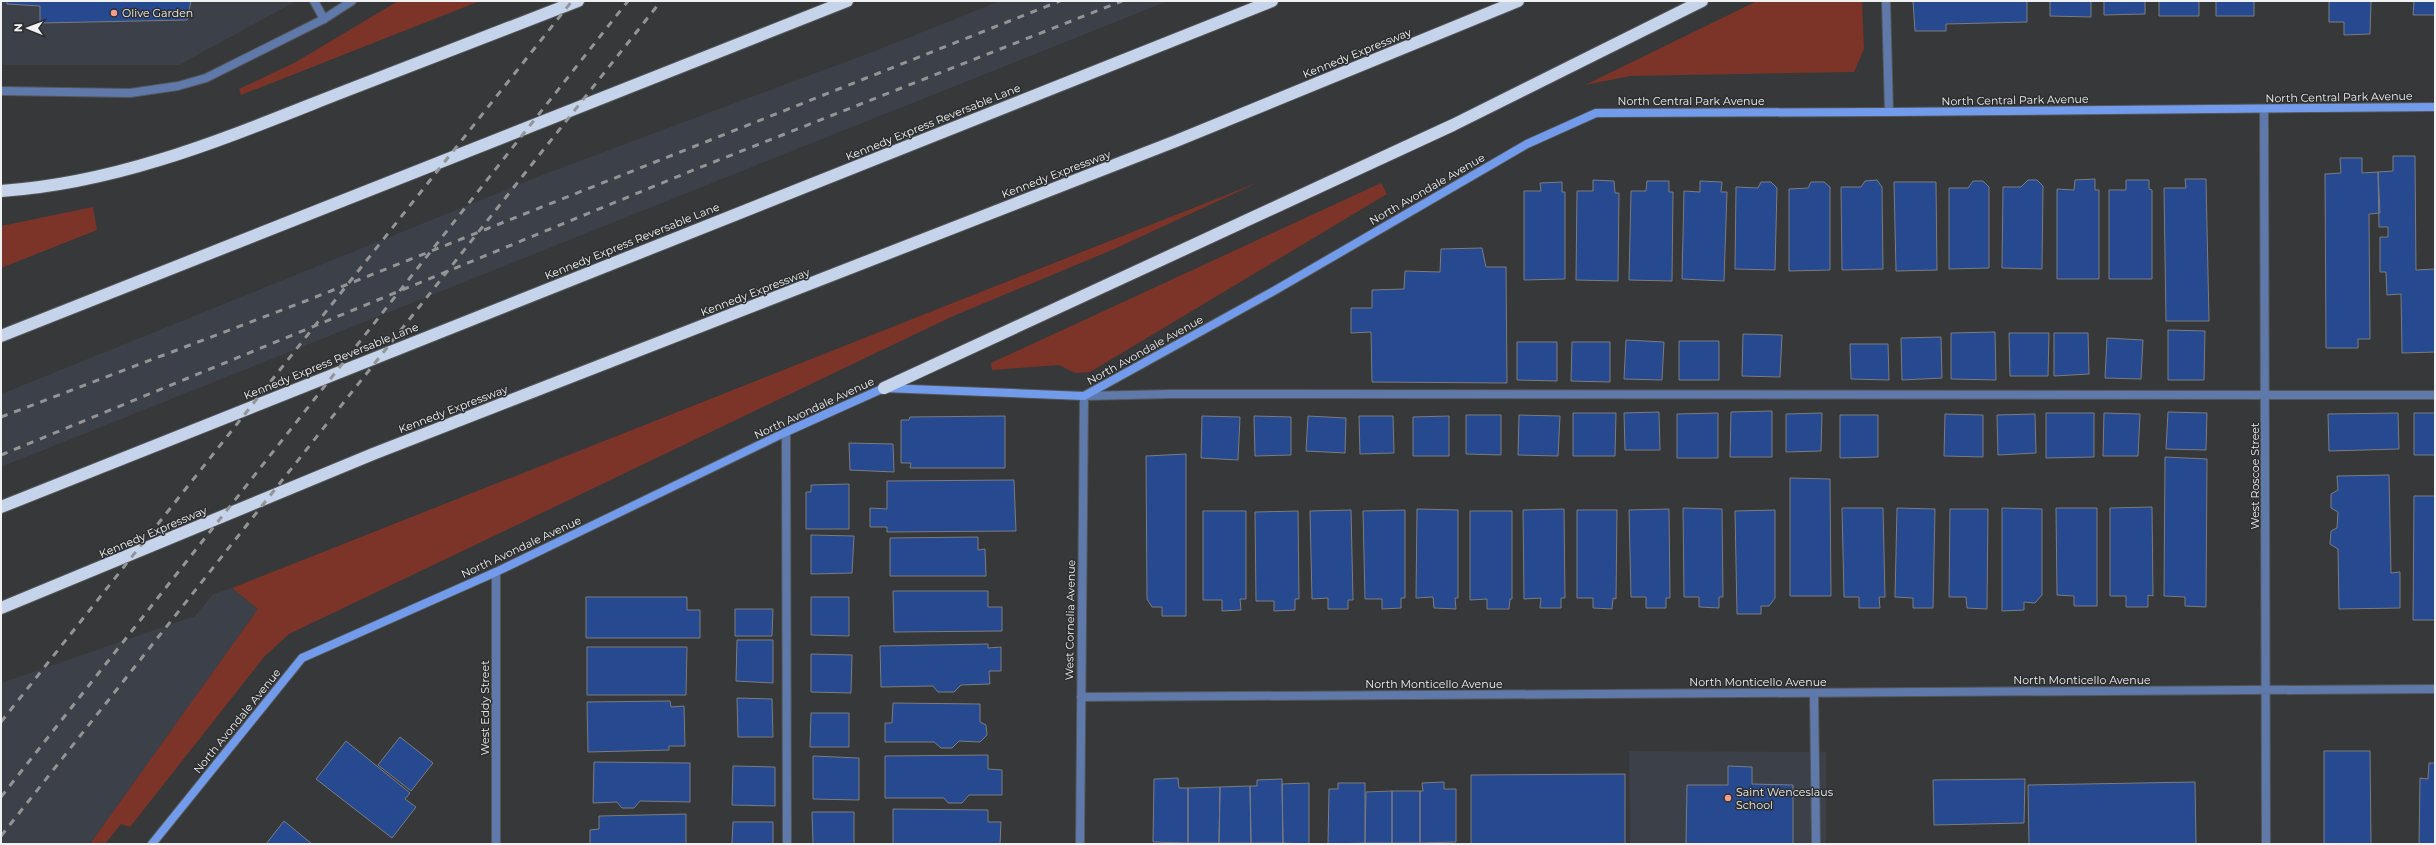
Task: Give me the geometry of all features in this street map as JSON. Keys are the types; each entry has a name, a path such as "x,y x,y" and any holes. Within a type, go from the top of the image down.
{"highway":[{"path":"1,191 33,189 89,180 193,151 578,1"},
{"path":"1,336 847,1"},
{"name":"Kennedy Express Reversable Lane","path":"1,507 1272,1"},
{"name":"Kennedy Expressway","path":"1,608 373,454 1168,144 1518,1"},
{"path":"884,388 1453,125 1702,1"}],"street":[{"path":"314,1 324,19"},
{"path":"1,91 130,93 178,86 206,78 324,19 352,1"},
{"path":"1886,1 1889,112"},
{"name":"North Central Park Avenue","path":"1596,112 1889,112 2435,107"},
{"name":"West Roscoe Street","path":"2264,109 2267,690 2266,844"},
{"name":"North Avondale Avenue","path":"152,844 302,658 496,572 786,432 884,388 1084,396 1272,292 1527,144 1596,112"},
{"path":"1084,396 1171,394 2435,395"},
{"name":"West Cornelia Avenue","path":"1080,844 1084,396"},
{"path":"786,432 787,844"},
{"name":"West Eddy Street","path":"496,572 496,844"},
{"name":"North Monticello Avenue","path":"1081,697 1814,692 2435,690"},
{"path":"1814,692 1816,844"}],"shaded area":[{"path":"1,1 296,1 179,65 1,65"},
{"path":"398,1 480,1 241,95 239,89 296,62"},
{"path":"1000,1 1168,1 1,467 1,394 550,172 872,52"},
{"path":"1757,1 1862,1 1864,49 1854,72 1630,76 1585,85"},
{"path":"1259,182 1112,250 951,317 289,634 264,657 130,827 121,824 105,844 90,844 258,609 232,588"},
{"path":"1381,183 1387,194 1090,372 1075,373 1059,365 992,370 991,363"},
{"path":"93,207 97,230 1,268 1,226"},
{"path":"232,588 258,609 90,844 1,844 1,683 195,616 213,594"},
{"name":"Saint Wenceslaus School","path":"1629,751 1826,752 1826,844 1630,844"}],"building":[{"name":"Olive Garden","path":"7,1 191,1 187,20 40,23 40,6 7,4"},
{"path":"1913,1 2027,1 2027,22 1946,24 1946,31 1915,31"},
{"path":"2050,1 2091,1 2091,17 2050,16"},
{"path":"2104,1 2145,1 2145,14 2104,15"},
{"path":"2159,1 2199,1 2199,16 2159,16"},
{"path":"2216,1 2254,1 2254,16 2216,16"},
{"path":"2329,1 2371,1 2370,34 2344,35 2344,22 2329,22"},
{"path":"2414,1 2435,1 2435,15 2413,15"},
{"path":"2393,156 2415,156 2416,270 2435,269 2435,352 2402,353 2401,294 2387,295 2386,272 2380,272 2380,237 2388,237 2388,227 2379,227 2378,172 2393,171"},
{"path":"2340,158 2362,158 2362,173 2378,172 2380,213 2369,214 2370,339 2358,339 2358,348 2326,348 2325,174 2341,173"},
{"path":"2095,179 2095,190 2099,190 2099,279 2057,279 2057,189 2074,190 2075,180"},
{"path":"2185,179 2206,179 2209,321 2166,321 2164,188 2186,188"},
{"path":"1593,180 1614,181 1615,193 1619,193 1618,281 1576,280 1577,191 1593,191"},
{"path":"1877,180 1882,187 1883,269 1842,270 1841,187 1861,187 1865,181"},
{"path":"2028,180 2037,180 2043,186 2042,269 2002,268 2003,187 2021,187"},
{"path":"2126,180 2149,180 2149,189 2152,190 2152,279 2109,279 2109,190 2126,190"},
{"path":"1647,181 1669,181 1669,192 1673,192 1672,281 1629,280 1631,191 1646,191"},
{"path":"1700,181 1722,182 1721,192 1727,192 1724,281 1682,279 1684,191 1700,192"},
{"path":"1973,181 1983,181 1989,187 1989,268 1949,269 1949,188 1968,188"},
{"path":"1562,182 1562,192 1565,192 1565,279 1524,280 1524,191 1541,191 1540,183"},
{"path":"1761,182 1771,182 1777,188 1775,270 1735,269 1736,187 1758,188"},
{"path":"1811,182 1824,182 1830,187 1830,270 1789,271 1789,189 1808,188"},
{"path":"1894,182 1936,182 1937,270 1896,271"},
{"path":"1482,248 1486,267 1506,267 1507,383 1372,382 1371,332 1351,333 1351,308 1372,308 1372,290 1404,289 1405,271 1440,272 1441,249"},
{"path":"2168,330 2205,331 2204,380 2168,380"},
{"path":"1995,332 1996,380 1951,379 1951,333"},
{"path":"2009,333 2049,333 2048,376 2010,376"},
{"path":"2054,333 2088,333 2089,374 2054,376"},
{"path":"1743,334 1782,335 1780,377 1742,376"},
{"path":"1941,337 1942,378 1902,380 1901,338"},
{"path":"2107,338 2143,340 2141,379 2105,378"},
{"path":"1626,340 1664,342 1662,380 1624,379"},
{"path":"1679,341 1719,341 1719,380 1679,380"},
{"path":"1517,342 1557,342 1557,381 1517,380"},
{"path":"1572,342 1610,342 1610,382 1571,381"},
{"path":"1850,344 1888,344 1889,380 1851,379"},
{"path":"1772,411 1772,457 1730,457 1731,412"},
{"path":"1659,412 1660,450 1625,450 1624,413"},
{"path":"2168,412 2207,413 2206,450 2166,449"},
{"path":"1573,413 1616,413 1615,456 1573,456"},
{"path":"1718,413 1718,458 1677,458 1677,414"},
{"path":"1822,413 1821,451 1786,452 1786,414"},
{"path":"2046,413 2094,413 2094,457 2046,458"},
{"path":"2104,413 2140,414 2138,456 2103,456"},
{"path":"2398,413 2399,449 2329,451 2328,414"},
{"path":"2414,413 2435,413 2435,455 2414,455"},
{"path":"1945,414 1983,415 1983,457 1944,456"},
{"path":"2035,414 2036,453 1998,455 1997,415"},
{"path":"1466,415 1501,415 1501,455 1466,454"},
{"path":"1519,415 1560,416 1558,456 1518,455"},
{"path":"1840,415 1878,415 1878,457 1840,458"},
{"path":"1005,416 1005,468 910,468 911,463 901,463 901,420 909,420 910,417"},
{"path":"1202,416 1240,417 1238,460 1201,458"},
{"path":"1254,416 1291,417 1291,455 1255,456"},
{"path":"1308,416 1346,418 1345,453 1306,451"},
{"path":"1359,416 1393,416 1394,453 1360,454"},
{"path":"1449,416 1449,456 1413,456 1413,417"},
{"path":"849,443 893,444 894,472 850,470"},
{"path":"1186,454 1186,616 1162,616 1162,607 1152,607 1147,599 1146,456"},
{"path":"2165,457 2207,459 2206,607 2185,606 2185,597 2164,596"},
{"path":"2389,475 2391,573 2400,572 2400,608 2339,609 2338,549 2330,544 2331,531 2337,528 2338,512 2331,508 2331,494 2338,490 2337,476"},
{"path":"1790,478 1830,479 1831,596 1790,596"},
{"path":"1014,480 1016,531 887,532 887,527 870,527 870,508 887,509 887,481"},
{"path":"849,484 849,529 806,529 806,492 811,492 811,485"},
{"path":"2414,496 2435,496 2435,620 2413,620"},
{"path":"2152,507 2153,596 2148,595 2148,607 2126,607 2126,596 2110,596 2110,508"},
{"path":"1683,508 1722,509 1723,597 1719,597 1719,608 1699,607 1699,597 1684,597"},
{"path":"1842,508 1883,508 1885,597 1879,597 1880,608 1859,608 1859,597 1844,597"},
{"path":"1897,508 1935,509 1933,608 1913,608 1913,598 1895,597"},
{"path":"2002,508 2042,509 2042,595 2035,603 2024,602 2024,610 2002,611"},
{"path":"2056,508 2097,508 2097,606 2074,606 2074,596 2057,595"},
{"path":"1417,509 1458,510 1458,598 1455,598 1456,609 1434,608 1433,597 1416,598"},
{"path":"1564,509 1565,598 1561,598 1561,608 1540,608 1541,598 1524,599 1523,510"},
{"path":"1669,509 1670,598 1666,598 1666,608 1646,608 1646,597 1631,597 1629,510"},
{"path":"1950,509 1988,509 1987,609 1967,608 1966,597 1949,597"},
{"path":"1351,510 1353,600 1348,600 1348,609 1328,609 1328,598 1312,599 1310,511"},
{"path":"1405,510 1405,598 1401,598 1401,608 1382,609 1382,599 1365,599 1363,511"},
{"path":"1577,510 1617,510 1616,599 1613,598 1612,609 1593,608 1593,598 1577,598"},
{"path":"1775,510 1775,598 1769,606 1761,606 1761,614 1737,614 1735,511"},
{"path":"1203,511 1246,511 1246,599 1240,599 1241,610 1222,611 1222,600 1203,600"},
{"path":"1298,511 1299,599 1295,599 1295,610 1274,611 1274,601 1256,601 1255,512"},
{"path":"1470,511 1512,511 1512,599 1510,599 1509,609 1487,609 1487,599 1470,600"},
{"path":"811,535 854,536 852,573 811,574"},
{"path":"978,537 978,550 985,549 986,576 890,576 890,538"},
{"path":"893,591 988,591 988,607 1002,607 1002,631 894,632"},
{"path":"586,597 687,597 687,610 700,610 700,638 586,638"},
{"path":"811,597 849,597 849,636 811,635"},
{"path":"735,609 773,609 772,636 735,636"},
{"path":"737,640 773,640 773,683 736,681"},
{"path":"988,644 988,648 1001,647 1001,671 989,671 990,684 961,685 954,692 938,692 933,686 881,687 880,646"},
{"path":"587,647 687,647 686,695 587,695"},
{"path":"811,654 852,655 851,693 811,692"},
{"path":"737,698 772,699 773,737 738,737"},
{"path":"670,701 671,707 684,706 685,746 669,746 669,750 588,752 587,702"},
{"path":"893,703 980,704 980,722 986,725 987,735 980,742 959,741 952,748 941,748 934,742 885,742 885,723 892,723"},
{"path":"811,713 849,713 849,747 810,747"},
{"path":"400,737 433,763 411,791 378,765"},
{"path":"346,741 410,793 405,799 416,807 392,838 316,779"},
{"path":"2324,751 2370,751 2371,844 2324,844"},
{"path":"988,755 988,769 1002,770 1002,795 969,795 962,803 948,803 944,798 885,798 885,756"},
{"path":"813,756 859,758 859,800 813,799"},
{"path":"594,762 690,763 690,802 640,801 634,808 622,808 617,802 593,803"},
{"path":"2429,763 2435,763 2435,844 2419,844 2420,778 2428,779"},
{"path":"733,766 775,767 775,806 732,805"},
{"path":"1728,766 1752,767 1752,784 1793,785 1793,844 1686,844 1687,785 1728,785"},
{"path":"1625,774 1625,844 1471,844 1471,775"},
{"path":"1178,778 1179,788 1188,788 1188,843 1153,842 1154,779"},
{"path":"1282,779 1283,843 1251,843 1250,786 1257,786 1257,780"},
{"path":"2025,779 2024,823 1934,825 1933,780"},
{"path":"1444,782 1444,789 1456,789 1456,842 1420,843 1420,791 1423,791 1422,783"},
{"path":"2195,782 2196,844 2029,844 2028,785"},
{"path":"1309,783 1309,844 1283,843 1282,784"},
{"path":"1338,783 1365,783 1365,843 1328,844 1329,789 1338,789"},
{"path":"1250,786 1251,843 1219,843 1220,787"},
{"path":"1220,787 1219,843 1188,843 1188,788"},
{"path":"1392,791 1420,791 1420,843 1392,843"},
{"path":"1392,791 1392,843 1365,843 1366,792"},
{"path":"893,809 988,810 988,822 1001,822 1000,844 893,844"},
{"path":"812,812 854,812 854,844 813,844"},
{"path":"686,814 686,844 590,844 590,830 599,829 599,816"},
{"path":"284,821 312,844 266,844"},
{"path":"733,822 773,822 773,844 732,844"}],"railway":[{"path":"1,722 572,1"},
{"path":"1,797 628,1"},
{"path":"1,836 661,1"},
{"path":"1,417 303,302 1060,1"},
{"path":"1,455 696,169 1122,1"}],"place":[{"name":"Olive Garden","path":"114,13"},
{"name":"Saint Wenceslaus School","path":"1728,798"}]}
